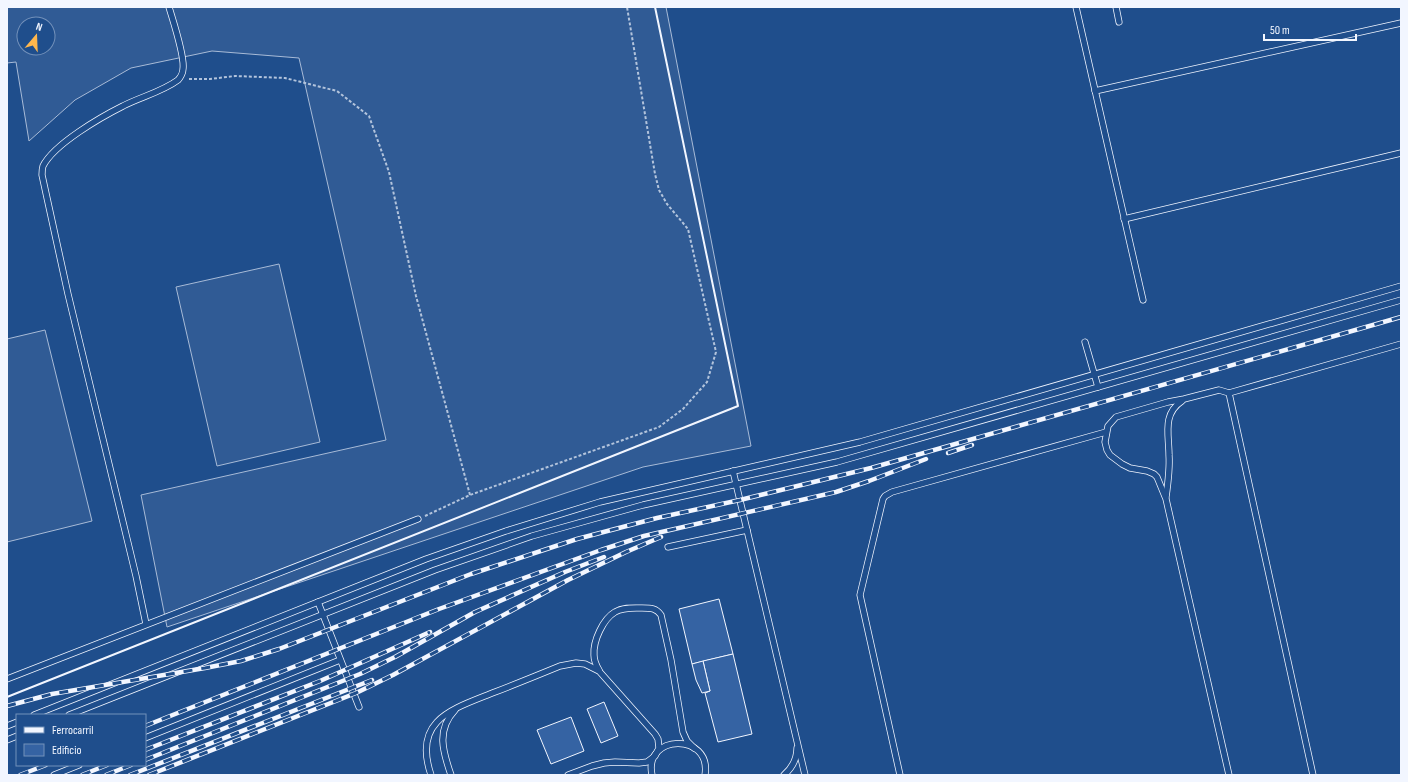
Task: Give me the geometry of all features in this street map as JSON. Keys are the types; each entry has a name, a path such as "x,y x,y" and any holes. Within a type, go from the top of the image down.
{"lane":[{"path":"146,624 136,576 68,294 42,175 42,167 50,156 72,137 99,119 123,106 170,86 180,79 183,70 182,57 169,7"},
{"path":"1076,7 1143,300"},
{"path":"1116,7 1119,22"},
{"path":"1095,91 1401,23"},
{"path":"1124,219 1401,153"},
{"path":"37,714 432,557 506,531 600,502 860,442 1401,286"},
{"path":"72,714 435,570 532,536 636,507 837,462 1401,300"},
{"path":"1085,342 1098,387"},
{"path":"1229,775 1166,499 1157,477 1154,474 1147,471 1130,468 1115,460 1110,455 1105,442 1106,432 1112,420 1116,417 1168,402 1219,390 1229,393 1401,344"},
{"path":"1229,393 1313,775"},
{"path":"1166,499 1170,455 1168,421 1173,409 1184,399"},
{"path":"900,775 860,595 883,499 892,492 1106,432"},
{"path":"733,471 804,775"},
{"path":"7,679 418,519"},
{"path":"668,547 747,530"},
{"path":"318,602 359,707"},
{"path":"648,775 659,748 659,743 655,734 599,671 595,663 594,649 601,628 610,615 616,611 630,608 651,608 659,612 661,615 671,660 683,732 687,740 701,755 705,763 705,774"},
{"path":"146,738 340,660"},
{"path":"431,775 426,750 429,735 442,717 452,710 568,664 585,664 599,671"},
{"path":"451,775 442,742 444,728 450,716 463,705"},
{"path":"784,775 796,759 796,740"},
{"path":"568,775 592,766 615,762 644,763 655,756 660,749 676,743 686,744 694,748"},
{"path":"652,764 652,775"},
{"path":"54,775 76,766"}],"path":[{"path":"418,519 470,495 659,427 683,409 707,382 716,352 688,229 667,204 659,190 654,174 627,7"},
{"path":"180,79 210,79 235,76 285,78 337,92 369,116 389,172 416,296 470,495"}],"shaded area":[{"path":"7,7 666,7 751,446 643,467 167,627 141,495 386,440 299,58 212,51 131,68 75,100 29,141 16,62 7,63"},
{"path":"279,264 320,442 217,466 176,287"},
{"path":"45,330 92,521 7,542 7,339"}],"building":[{"path":"719,599 733,654 692,664 679,609"},
{"path":"733,654 752,734 718,742 705,693 710,691 703,661"},
{"path":"703,661 710,691 702,693 696,680 692,664"},
{"path":"604,702 618,736 601,743 587,709"},
{"path":"571,717 584,751 551,764 537,730"}],"railway":[{"path":"7,706 52,694 241,661 279,649 471,574 577,539 657,518 740,500 871,468 1401,317"},
{"path":"948,453 972,445"},
{"path":"146,726 439,609 601,550 644,536 836,492 926,459"},
{"path":"149,775 356,693 393,675 568,580 661,537"},
{"path":"146,760 360,674 395,657 475,612 565,572 604,557"},
{"path":"146,750 320,681 430,632"},
{"path":"130,775 372,680"},
{"path":"20,775 43,766"},
{"path":"82,775 104,766"},
{"path":"106,775 128,766"}],"wall":[{"path":"7,697 738,406 655,7"}]}
